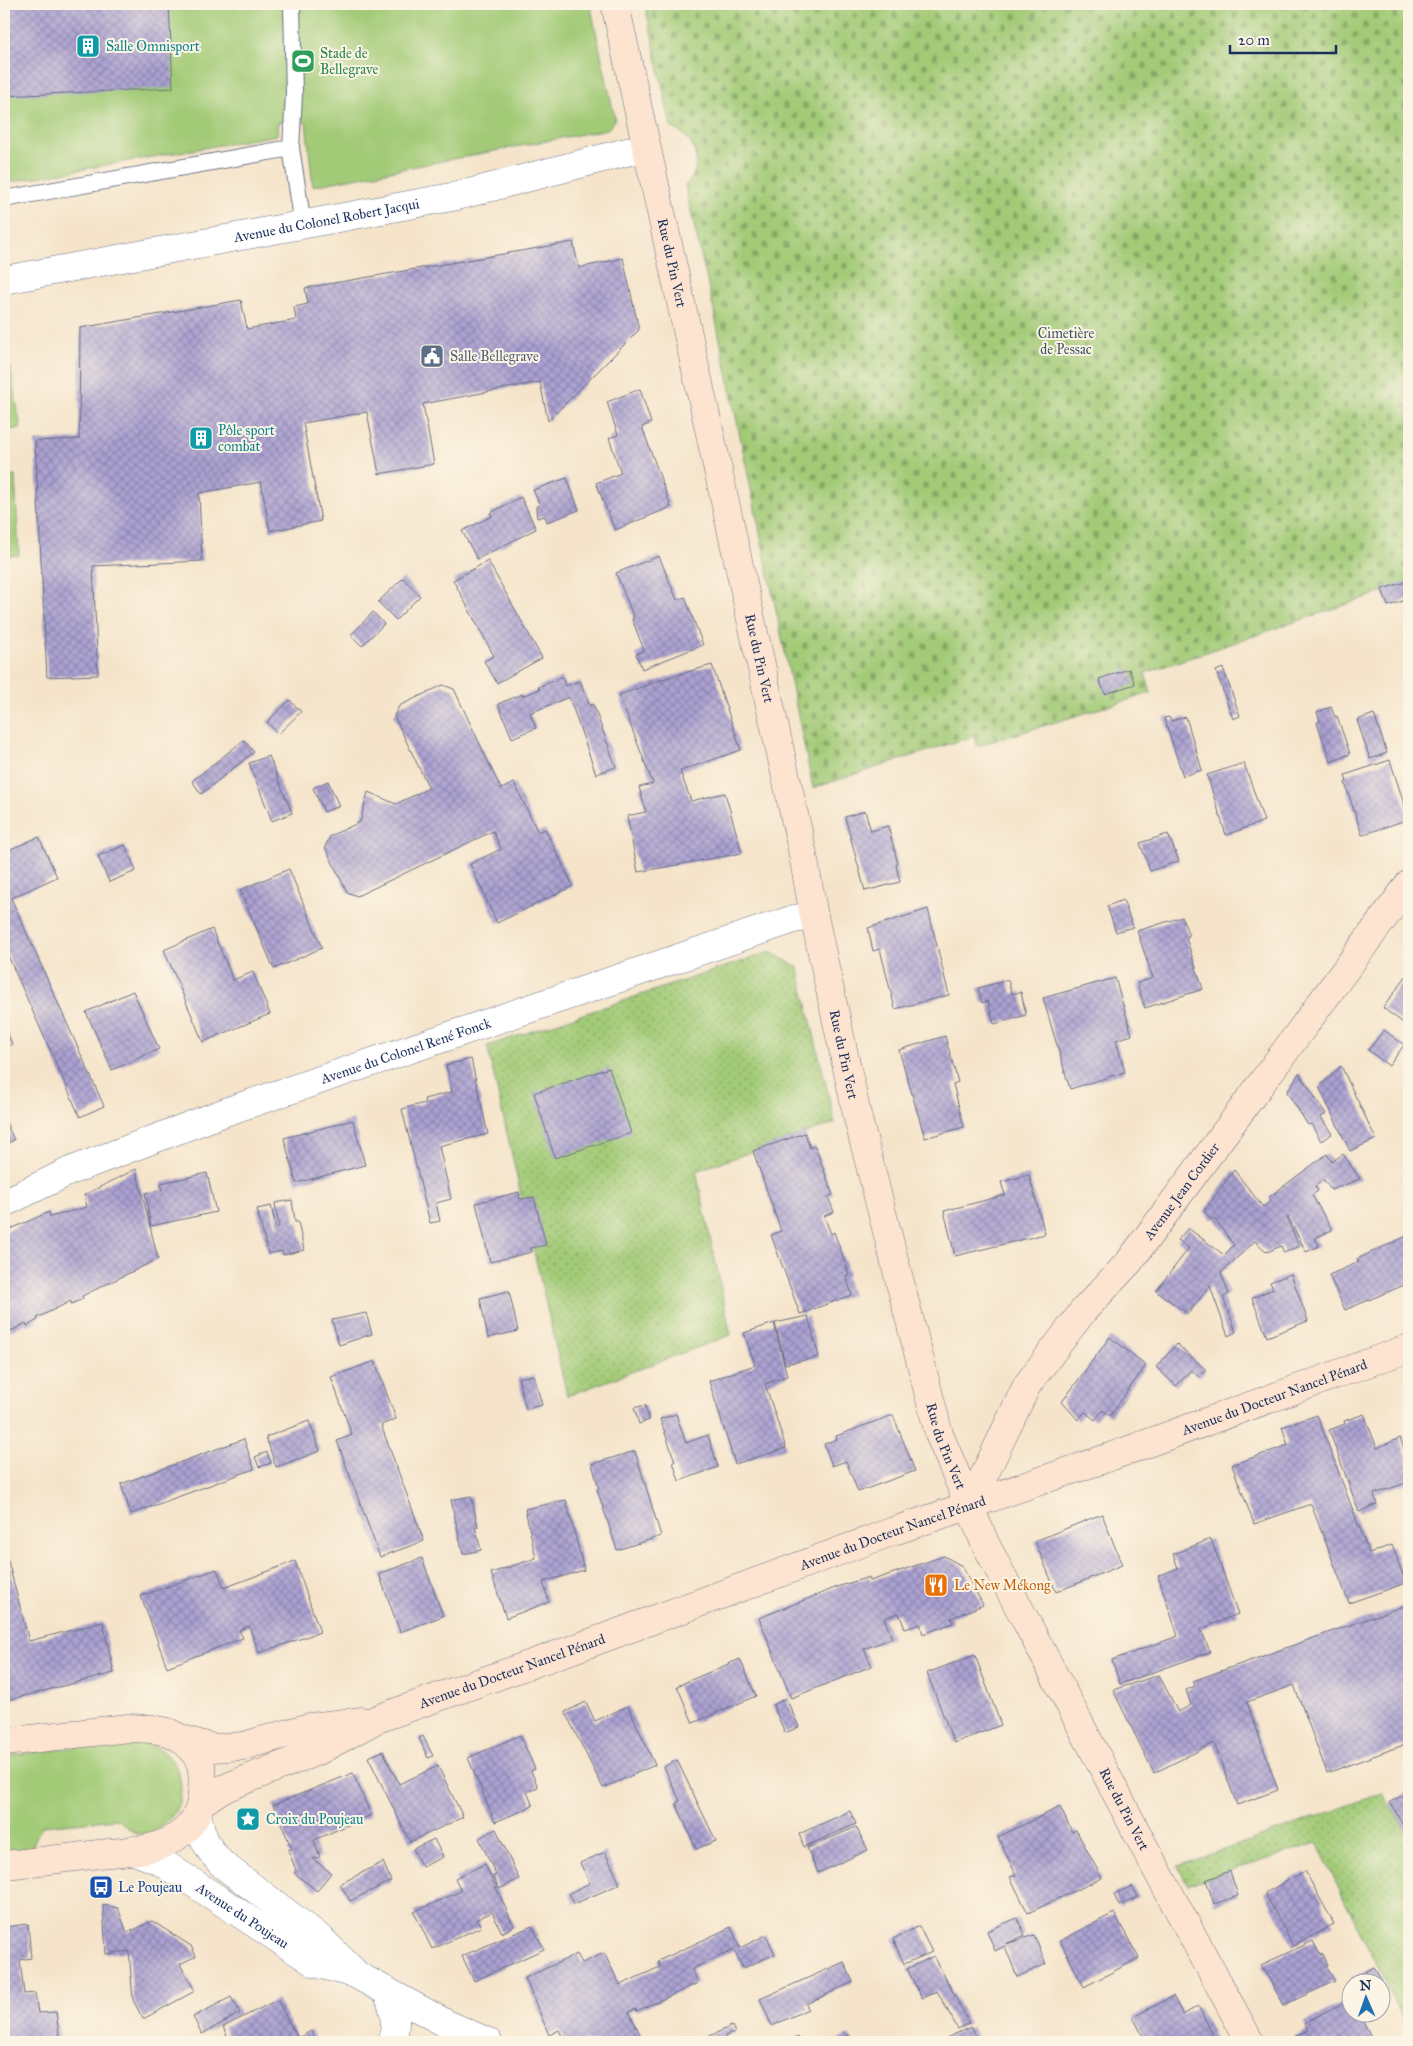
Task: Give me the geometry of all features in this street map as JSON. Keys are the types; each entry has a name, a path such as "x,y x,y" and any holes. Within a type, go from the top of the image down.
{"street":[{"name":"Rue du Pin Vert","path":"615,4 802,850 814,916 858,1119 939,1434 985,1543 1147,1852 1250,2042"},
{"name":"Avenue du Colonel Robert Jacqui","path":"4,280 457,196 646,147"},
{"name":"Avenue Jean Cordier","path":"970,1505 1027,1385 1084,1310 1129,1262 1409,884"},
{"name":"Avenue du Colonel René Fonck","path":"4,1203 70,1171 228,1112 784,922 814,916"},
{"name":"Avenue du Docteur Nancel Pénard","path":"4,1865 161,1845 176,1838 189,1827 199,1809 220,1790 320,1750 377,1719 894,1531 1107,1458 1409,1348"},
{"name":"Avenue du Docteur Nancel Pénard","path":"4,1742 128,1728 168,1732 182,1739 212,1748 243,1746 310,1727 377,1719"},
{"name":"Avenue du Docteur Nancel Pénard","path":"182,1739 196,1754 204,1772 199,1809"},
{"name":"Avenue du Poujeau","path":"199,1809 202,1836 210,1852 223,1865 320,1938 356,1974"},
{"name":"Avenue du Poujeau","path":"132,1850 160,1860 315,1963 356,1974 388,1991 444,2033 488,2042"},
{"path":"388,1991 395,2012 396,2030 391,2042"}],"lane":[{"path":"292,4 294,95 291,148 303,225"},
{"path":"4,199 291,148"}],"green space":[{"name":"Stade de Bellegrave","path":"4,4 590,4 615,119 608,129 313,186 306,122 278,122 277,135 4,183"},
{"name":"Cimetière de Pessac","path":"645,4 1409,4 1409,583 1145,673 1151,693 977,746 974,736 813,788 714,311 685,186 695,170 695,153 692,145 686,138 671,127"},
{"path":"4,351 7,351 21,428 4,431"},
{"path":"4,476 15,476 19,555 4,556"},
{"path":"770,952 798,967 835,1123 696,1171 731,1335 567,1396 487,1046"},
{"path":"132,1740 155,1746 164,1752 171,1759 180,1777 180,1797 177,1807 172,1816 162,1826 155,1831 136,1834 117,1819 42,1826 31,1849 4,1852 4,1756"},
{"path":"1383,1793 1409,1836 1409,2032 1390,1993 1390,1974 1381,1974 1317,1843 1188,1885 1178,1866"}],"building":[{"name":"Salle Omnisport","path":"4,4 169,4 173,88 4,96"},
{"path":"573,242 579,268 623,258 639,330 548,421 540,382 423,404 434,464 379,474 367,412 303,423 321,521 270,531 261,482 199,493 202,561 93,566 98,675 47,677 35,441 79,439 80,328 241,300 247,329 296,320 294,307 308,304 305,288"},
{"path":"640,389 651,423 642,427 671,507 615,530 596,483 621,473 609,438 618,435 607,402"},
{"path":"567,478 579,510 547,522 545,516 537,518 536,507 540,505 533,490"},
{"path":"521,497 536,529 477,559 462,531 492,516 490,513"},
{"path":"659,556 677,600 685,597 703,645 642,669 636,654 644,650 632,619 634,618 616,573"},
{"path":"488,561 542,658 497,683 484,661 494,656 453,580"},
{"path":"403,578 420,596 396,620 378,602"},
{"path":"1409,581 1409,599 1388,606 1382,589"},
{"path":"373,612 384,624 362,646 351,635"},
{"path":"712,665 741,750 680,771 691,801 725,793 742,853 638,872 627,816 646,812 639,787 653,784 619,695 666,678"},
{"path":"1223,668 1240,716 1233,719 1216,671"},
{"path":"1129,669 1135,684 1105,694 1099,679"},
{"path":"562,677 565,686 580,681 590,706 593,704 616,767 596,774 569,697 530,713 536,728 512,738 498,704 540,689 538,687"},
{"path":"443,685 454,689 501,789 514,783 538,832 545,829 573,886 497,923 470,864 501,849 493,831 357,896 347,892 325,847 330,836 360,822 368,792 396,804 429,788 394,716 399,706"},
{"path":"290,700 301,712 278,734 267,722"},
{"path":"1331,707 1335,717 1337,716 1350,754 1331,762 1317,723 1320,721 1317,712"},
{"path":"1374,714 1387,753 1370,759 1357,720"},
{"path":"1169,717 1171,721 1186,717 1202,770 1183,776 1164,718"},
{"path":"244,740 254,752 201,794 192,781"},
{"path":"269,756 292,813 272,821 249,763"},
{"path":"1390,760 1409,819 1362,835 1345,783 1347,782 1345,775"},
{"path":"1244,763 1264,821 1226,835 1207,775"},
{"path":"328,781 339,806 324,812 313,788"},
{"path":"865,811 871,831 888,826 898,864 896,865 900,882 865,891 845,817"},
{"path":"1168,834 1179,861 1150,871 1140,843"},
{"path":"39,837 57,877 11,898 104,1106 80,1117 4,947 4,852"},
{"path":"125,845 136,871 109,882 98,856"},
{"path":"289,869 322,948 274,969 240,890"},
{"path":"1123,900 1133,927 1116,932 1107,906"},
{"path":"928,909 949,995 895,1009 880,949 873,951 868,928"},
{"path":"1182,917 1189,936 1186,938 1203,989 1145,1008 1137,983 1153,978 1137,931"},
{"path":"212,929 233,980 253,972 270,1014 203,1042 164,950"},
{"path":"1409,972 1409,1027 1383,1008"},
{"path":"1115,978 1132,1035 1116,1040 1125,1072 1070,1089 1043,998"},
{"path":"1008,980 1012,994 1021,992 1026,1015 994,1024 988,1001 982,1003 978,988"},
{"path":"133,991 159,1049 112,1070 86,1012"},
{"path":"4,1026 12,1044 4,1048"},
{"path":"1384,1030 1404,1045 1389,1066 1368,1050"},
{"path":"945,1036 958,1082 953,1084 964,1127 925,1138 899,1050"},
{"path":"471,1059 488,1134 439,1146 451,1199 436,1203 440,1221 430,1223 402,1109 425,1103 424,1099 452,1092 446,1065"},
{"path":"1341,1066 1376,1139 1350,1151 1319,1087"},
{"path":"609,1068 631,1133 555,1158 534,1093"},
{"path":"1299,1073 1326,1114 1321,1117 1332,1134 1321,1141 1311,1124 1308,1125 1287,1092"},
{"path":"4,1118 14,1140 4,1145"},
{"path":"353,1120 365,1165 296,1183 284,1138"},
{"path":"805,1133 810,1148 815,1146 833,1195 828,1197 834,1212 824,1216 831,1234 834,1232 847,1268 849,1275 846,1276 852,1295 800,1314 771,1235 781,1231 753,1151"},
{"path":"1327,1154 1332,1162 1343,1154 1360,1179 1331,1190 1324,1180 1315,1186 1318,1191 1312,1195 1332,1230 1315,1238 1319,1246 1306,1252 1288,1217 1299,1246 1284,1253 1281,1246 1267,1252 1255,1241 1221,1273 1229,1294 1223,1297 1236,1332 1228,1336 1210,1286 1188,1314 1156,1291 1189,1248 1178,1240 1188,1228 1224,1255 1234,1245 1214,1218 1211,1220 1204,1211 1234,1170 1263,1207 1271,1201 1269,1197"},
{"path":"136,1169 158,1259 82,1296 83,1299 71,1304 71,1301 37,1318 38,1320 27,1326 26,1323 11,1331 4,1302 4,1232 49,1212 50,1217 87,1207 84,1195"},
{"path":"207,1173 216,1212 151,1226 145,1193 162,1190 161,1183"},
{"path":"1029,1175 1045,1234 955,1256 944,1211 1005,1195 1001,1182"},
{"path":"519,1192 520,1199 534,1197 546,1245 531,1248 532,1252 490,1262 476,1203"},
{"path":"292,1200 295,1222 298,1222 304,1250 283,1255 282,1251 268,1254 257,1209 271,1206 276,1227 279,1227 275,1203"},
{"path":"1409,1235 1409,1283 1345,1310 1329,1275 1359,1262 1357,1259"},
{"path":"1291,1274 1308,1321 1267,1337 1252,1298 1273,1289 1270,1282"},
{"path":"509,1291 518,1331 488,1338 480,1298"},
{"path":"366,1313 372,1334 339,1345 332,1320"},
{"path":"808,1316 819,1357 785,1364 775,1323"},
{"path":"774,1323 787,1376 765,1384 786,1448 735,1464 709,1381 755,1365 744,1333"},
{"path":"1110,1337 1146,1365 1110,1416 1103,1410 1095,1420 1085,1412 1078,1420 1062,1402"},
{"path":"1177,1344 1206,1370 1199,1377 1191,1370 1176,1386 1156,1367"},
{"path":"375,1361 396,1419 381,1425 424,1541 380,1557 337,1441 352,1435 331,1377"},
{"path":"534,1375 542,1405 526,1409 518,1378"},
{"path":"645,1405 649,1420 639,1424 634,1408"},
{"path":"676,1414 686,1443 708,1435 718,1467 679,1481 673,1462 675,1461 660,1419"},
{"path":"1364,1414 1377,1448 1400,1438 1409,1462 1409,1482 1374,1494 1377,1504 1359,1512 1329,1430 1345,1424 1344,1421"},
{"path":"893,1415 915,1471 858,1492 846,1461 832,1466 824,1444 837,1439 836,1436"},
{"path":"1317,1415 1369,1553 1392,1545 1406,1583 1349,1603 1311,1504 1254,1524 1232,1465 1288,1445 1282,1427"},
{"path":"309,1421 320,1451 276,1467 266,1437"},
{"path":"244,1439 254,1469 131,1514 121,1484"},
{"path":"635,1451 661,1536 617,1550 597,1489 599,1488 592,1464"},
{"path":"267,1452 271,1463 259,1467 255,1457"},
{"path":"471,1496 478,1527 475,1527 481,1550 463,1554 451,1500"},
{"path":"566,1500 584,1570 543,1582 549,1602 506,1618 491,1573 536,1558 525,1509"},
{"path":"1102,1514 1122,1565 1056,1592 1035,1541"},
{"path":"1211,1539 1238,1614 1201,1629 1210,1652 1120,1684 1112,1660 1178,1636 1158,1576 1178,1568 1173,1554"},
{"path":"4,1546 29,1641 103,1622 114,1673 4,1701"},
{"path":"944,1556 962,1566 983,1605 951,1618 953,1623 923,1634 920,1624 905,1629 899,1613 884,1618 892,1638 864,1649 872,1666 791,1698 759,1618 840,1586 869,1577 870,1581"},
{"path":"422,1558 443,1616 400,1632 379,1574"},
{"path":"295,1561 320,1632 259,1653 249,1626 239,1630 243,1638 167,1667 141,1596 217,1569 224,1588"},
{"path":"1409,1604 1409,1743 1327,1773 1294,1685 1247,1702 1278,1790 1237,1805 1214,1743 1154,1773 1113,1690 1159,1675 1178,1712 1191,1705 1186,1690 1195,1686 1193,1681"},
{"path":"975,1655 1001,1725 954,1743 927,1673"},
{"path":"740,1659 756,1696 693,1723 677,1686"},
{"path":"786,1698 799,1727 785,1733 773,1705"},
{"path":"586,1702 595,1721 628,1706 655,1765 603,1788 565,1712"},
{"path":"520,1735 535,1769 531,1771 538,1787 527,1792 533,1806 495,1822 468,1758"},
{"path":"423,1736 433,1756 428,1758 419,1738"},
{"path":"383,1751 399,1784 438,1766 463,1817 410,1842 368,1757"},
{"path":"677,1760 716,1841 696,1849 676,1803 680,1801 664,1767"},
{"path":"353,1773 371,1815 314,1840 320,1857 313,1859 331,1873 317,1891 294,1873 296,1870 288,1850 292,1849 273,1805"},
{"path":"1409,1792 1409,1836 1390,1802"},
{"path":"1060,1807 1072,1832 1076,1830 1102,1878 1028,1913 1010,1877 1016,1875 998,1837"},
{"path":"850,1811 856,1824 804,1847 799,1834"},
{"path":"856,1827 868,1850 818,1873 807,1848"},
{"path":"496,1829 519,1879 499,1889 493,1876 496,1875 479,1838"},
{"path":"434,1839 443,1857 422,1867 413,1849"},
{"path":"605,1852 620,1884 574,1904 569,1893 590,1883 580,1863"},
{"path":"383,1862 391,1881 350,1901 340,1884"},
{"path":"485,1864 514,1926 502,1933 492,1912 477,1919 481,1927 432,1949 414,1912 461,1891 455,1878"},
{"path":"1230,1871 1238,1896 1214,1904 1206,1880"},
{"path":"1305,1871 1334,1924 1293,1946 1265,1893"},
{"path":"1132,1886 1138,1897 1119,1906 1114,1894"},
{"path":"103,1905 118,1908 127,1933 152,1921 191,1946 196,1956 180,1964 195,1991 143,2019 133,2000 129,1951 106,1954"},
{"path":"1114,1913 1139,1958 1084,1987 1060,1941"},
{"path":"1017,1918 1025,1935 1006,1944 1034,1935 1046,1964 1017,1977 1005,1946 995,1951 987,1931"},
{"path":"28,1924 31,1958 20,1960 24,1994 35,1993 38,2013 56,2012 60,2042 4,2042 4,1927"},
{"path":"532,1926 544,1949 474,1981 462,1956"},
{"path":"919,1926 932,1952 904,1964 893,1939"},
{"path":"731,1927 740,1948 766,1935 775,1954 743,1968 734,1950 692,1969 698,1983 637,2011 635,2009 629,2012 641,2036 633,2039 634,2042 565,2042 559,2030 549,2035 525,1978 577,1954 582,1963 604,1953 620,1985 660,1967 658,1961"},
{"path":"1313,1941 1320,1955 1323,1954 1328,1965 1326,1966 1335,1981 1284,2005 1261,1965"},
{"path":"934,1956 969,2023 958,2029 937,1991 922,1998 907,1969"},
{"path":"844,1962 853,1982 806,2004 808,2009 772,2026 760,1999"},
{"path":"1374,1967 1378,1974 1359,1974"},
{"path":"1173,1996 1183,2015 1198,2006 1217,2042 1146,2042 1133,2017"},
{"path":"231,1997 240,2013 202,2034 193,2017"},
{"path":"277,2000 298,2038 311,2031 317,2042 230,2042 223,2027"},
{"path":"1340,2004 1340,2024 1364,2024 1374,2042 1297,2042 1294,2037 1308,2030 1304,2023"},
{"path":"732,2026 735,2033 725,2036 728,2042 696,2042"},
{"path":"971,2027 980,2042 948,2042 946,2038"},
{"path":"849,2035 853,2042 834,2042"},
{"path":"798,2037 801,2042 788,2042"}],"place":[{"name":"Salle Omnisport","path":"88,46"},
{"name":"Stade de Bellegrave","path":"303,61"},
{"name":"Salle Bellegrave","path":"432,356"},
{"name":"Pôle sport combat","path":"201,438"},
{"name":"Le New Mékong","path":"936,1585"},
{"name":"Croix du Poujeau","path":"248,1819"},
{"name":"Le Poujeau","path":"101,1887"}]}
